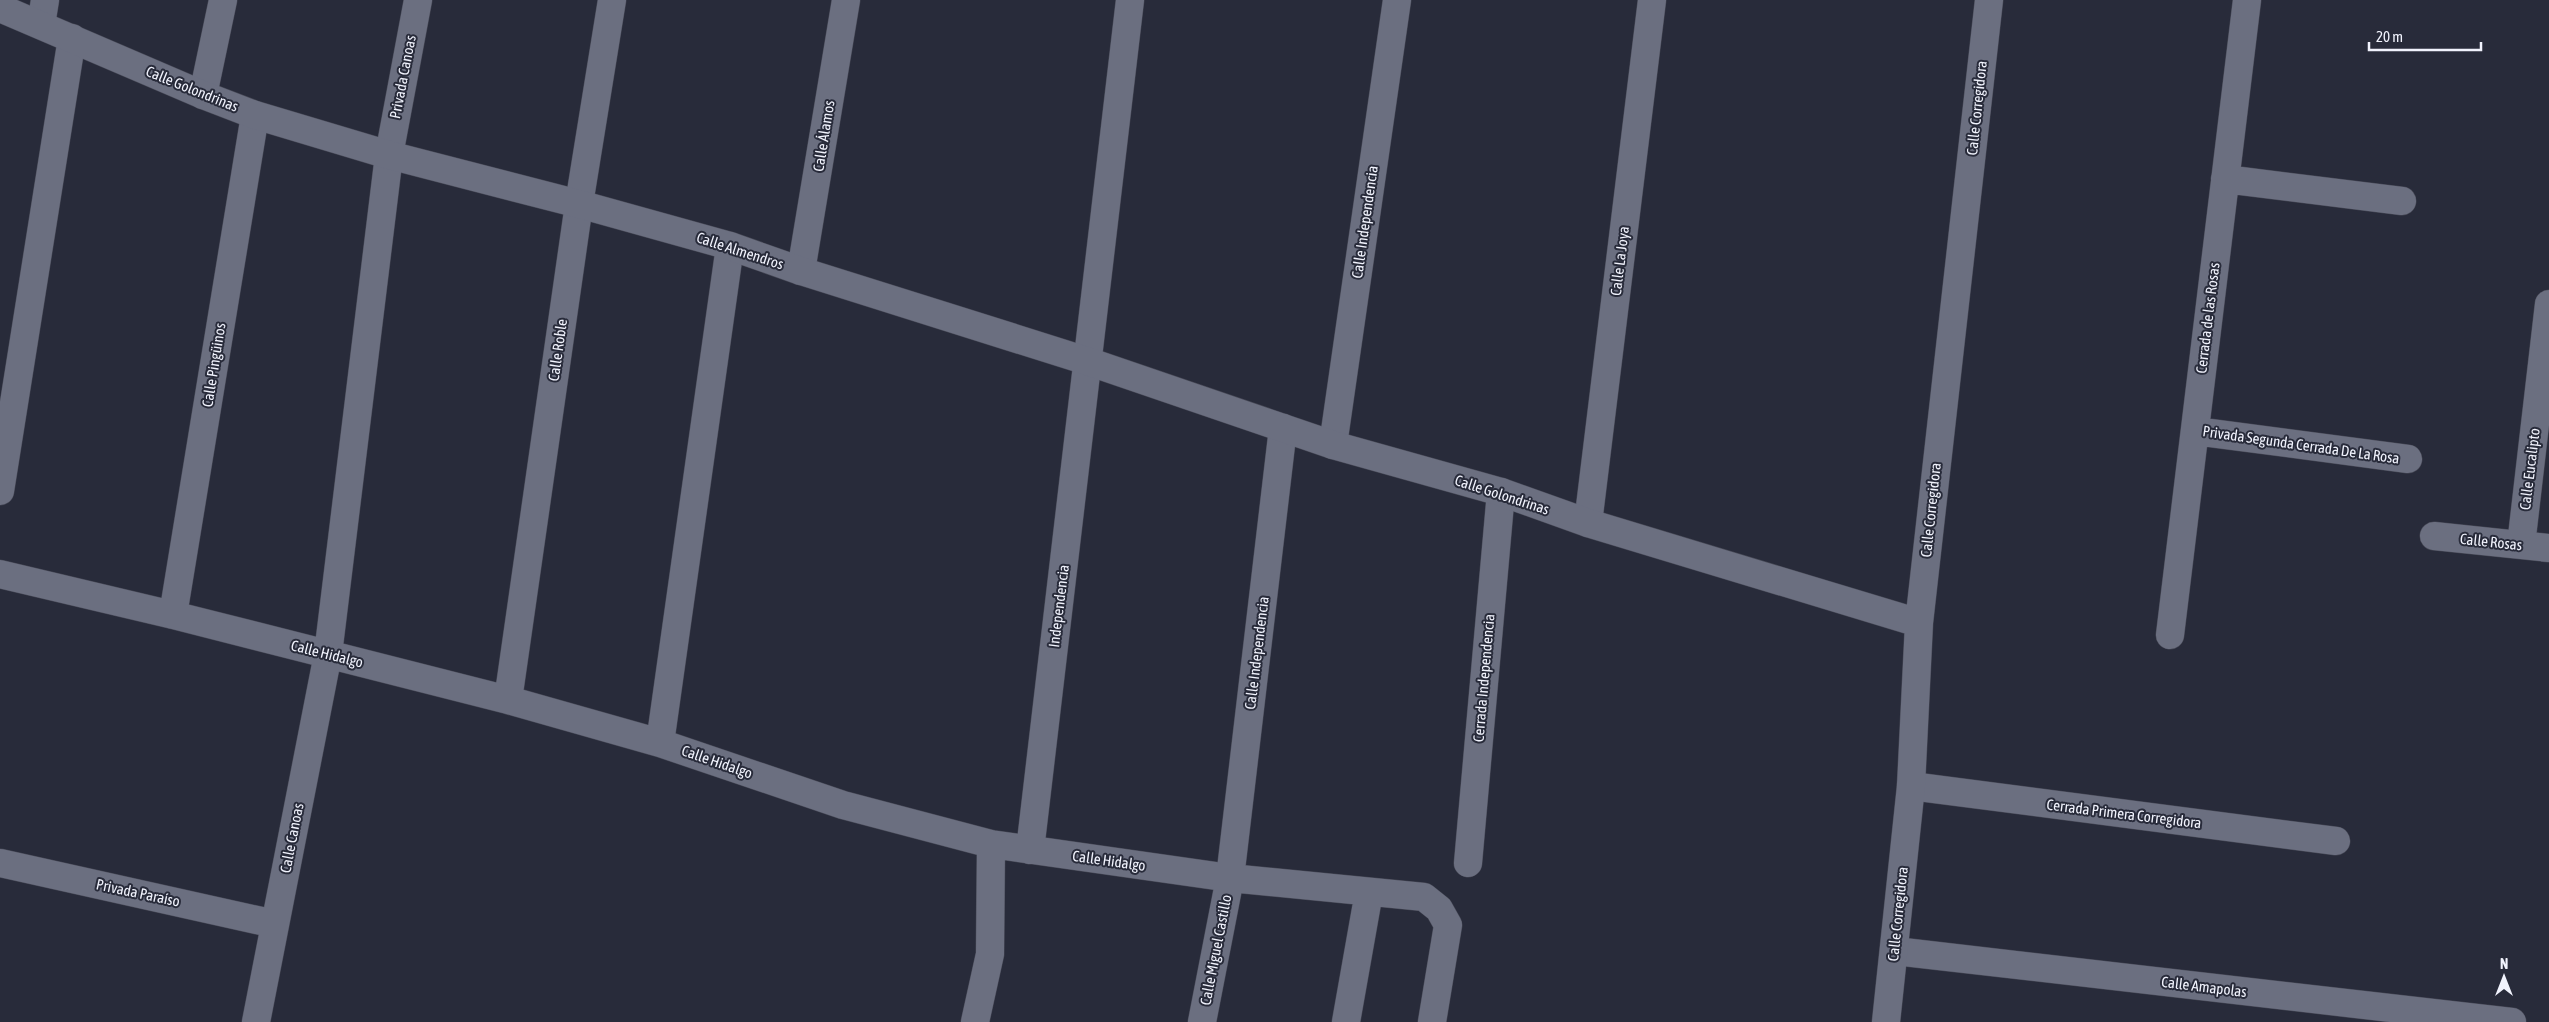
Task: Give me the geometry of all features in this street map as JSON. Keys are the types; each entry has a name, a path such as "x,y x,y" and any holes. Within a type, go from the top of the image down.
{"street":[{"path":"203,95 222,0"},
{"name":"Privada Canoas","path":"389,155 418,0"},
{"name":"Calle Roble","path":"508,700 580,204 612,0"},
{"name":"Calle Álamos","path":"801,272 846,0"},
{"path":"1087,362 1130,0"},
{"name":"Calle Independencia","path":"1334,445 1397,0"},
{"name":"Calle La Joya","path":"1588,523 1652,0"},
{"name":"Calle Corregidora","path":"1886,1022 1895,952 1911,786 1918,623 1989,0"},
{"name":"Cerrada de las Rosas","path":"2170,635 2247,0"},
{"name":"Calle Golondrinas","path":"0,8 43,13 72,38 203,95 255,114 389,155"},
{"path":"0,490 72,38"},
{"name":"Calle Pingüinos","path":"173,615 255,114"},
{"path":"328,654 389,155"},
{"name":"Calle Almendros","path":"389,155 580,204 730,246 801,272 1087,362"},
{"path":"2225,179 2402,201"},
{"path":"660,743 730,246"},
{"name":"Calle Eucalipto","path":"2521,545 2549,304"},
{"name":"Calle Golondrinas","path":"1087,362 1334,445 1501,492 1588,523 1918,623"},
{"name":"Independencia","path":"1030,850 1087,362"},
{"name":"Calle Independencia","path":"1230,878 1284,428"},
{"name":"Privada Segunda Cerrada De La Rosa","path":"2195,431 2408,460"},
{"name":"Cerrada Independencia","path":"1468,863 1501,492"},
{"name":"Calle Rosas","path":"2434,536 2549,548"},
{"name":"Calle Hidalgo","path":"0,574 173,615 508,700 660,743 843,805 991,844 1230,878 1424,898 1439,909 1448,925 1432,1022"},
{"name":"Calle Canoas","path":"256,1022 328,654"},
{"name":"Cerrada Primera Corregidora","path":"1911,786 2336,841"},
{"path":"975,1022 990,954 991,844"},
{"name":"Privada Paraíso","path":"0,863 275,924"},
{"name":"Calle Miguel Castillo","path":"1202,1022 1230,878"},
{"path":"1346,1022 1369,892"},
{"name":"Calle Amapolas","path":"1895,952 2512,1022"}]}
